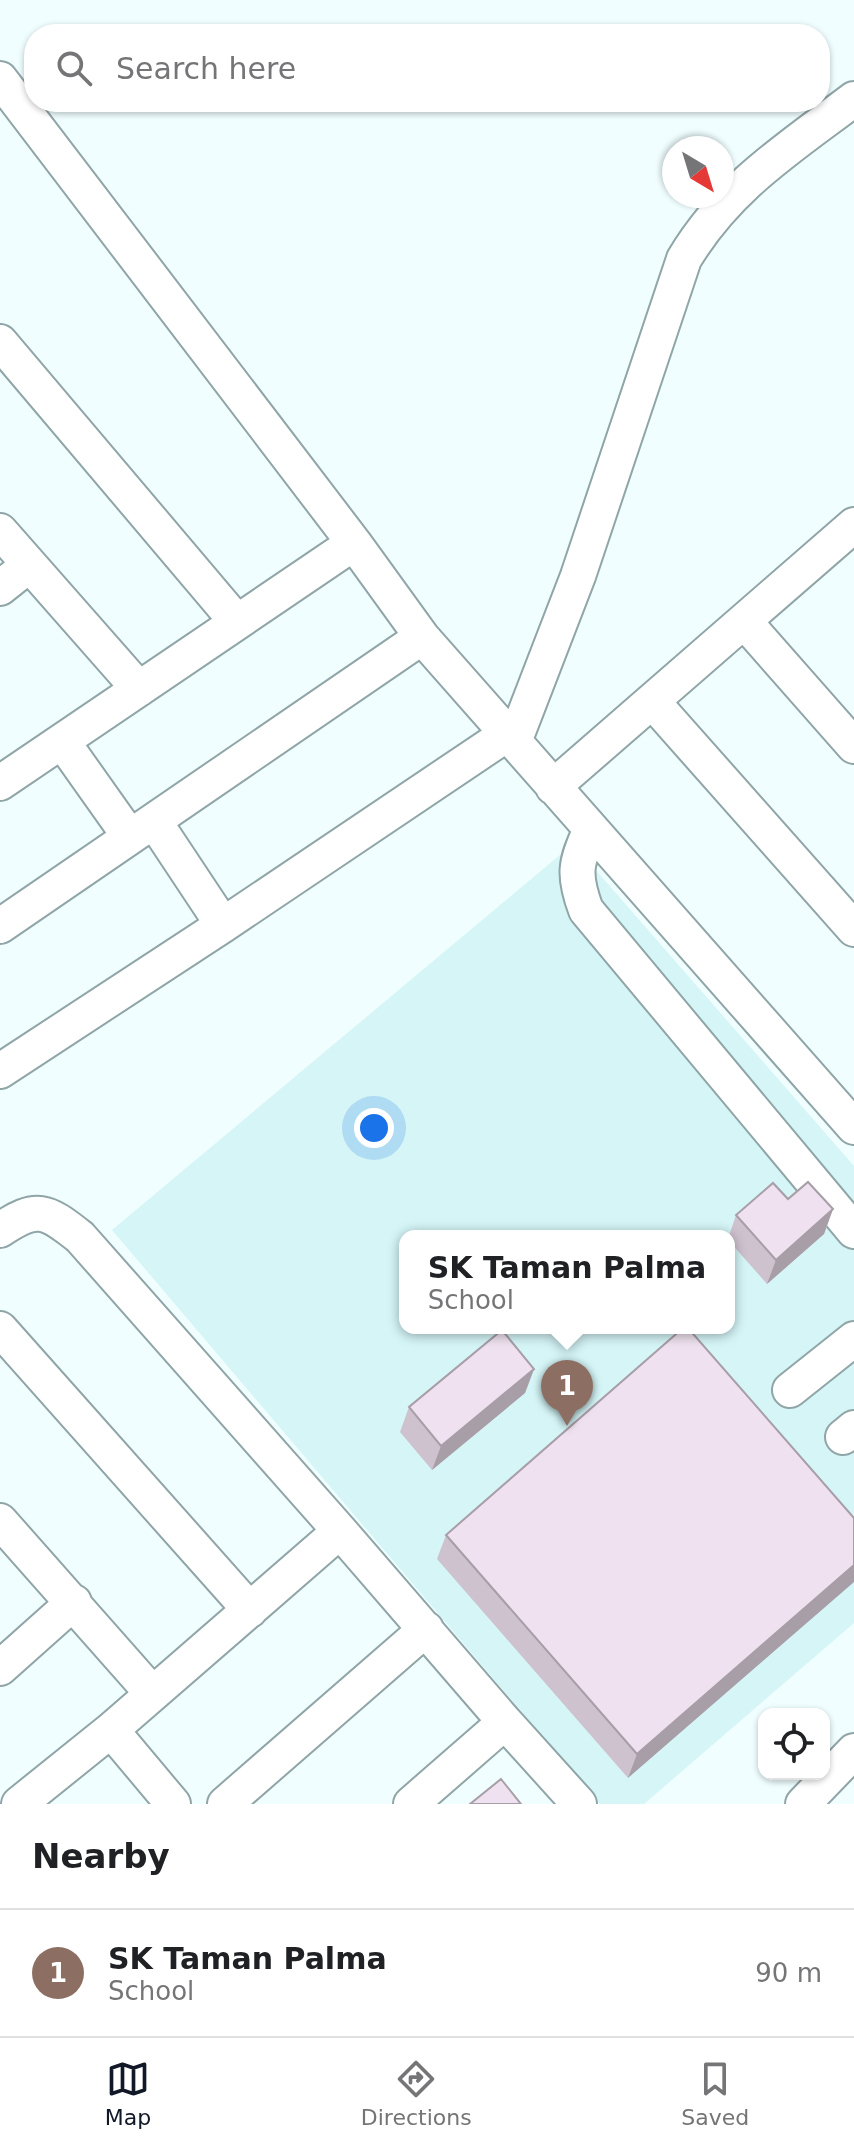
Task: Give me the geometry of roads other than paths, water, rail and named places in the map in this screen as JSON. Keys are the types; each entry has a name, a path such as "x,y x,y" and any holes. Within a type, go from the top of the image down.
{"street":[{"path":"0,79 24,110"},
{"path":"0,1071 510,738 578,576 684,259 703,228 751,177 854,99"},
{"path":"25,112 354,543 422,637 854,1127"},
{"path":"0,342 237,622"},
{"path":"553,787 854,525"},
{"path":"0,531 139,689"},
{"path":"0,783 354,543"},
{"path":"0,588 29,565"},
{"path":"744,621 854,746"},
{"path":"0,926 422,637"},
{"path":"652,701 854,929"},
{"path":"62,741 223,925"},
{"path":"591,829 578,857 576,883 586,910 854,1231"},
{"path":"0,1230 22,1215 40,1213 58,1219 80,1237 579,1804"},
{"path":"0,1329 250,1610"},
{"path":"790,1390 854,1339"},
{"path":"0,1521 152,1693"},
{"path":"19,1804 111,1730 340,1531"},
{"path":"0,1668 74,1602"},
{"path":"225,1804 426,1629"},
{"path":"411,1804 505,1722"},
{"path":"111,1730 173,1804"},
{"path":"803,1804 854,1751"}],"place":[{"name":"SK Taman Palma","path":"567,1426"}]}
